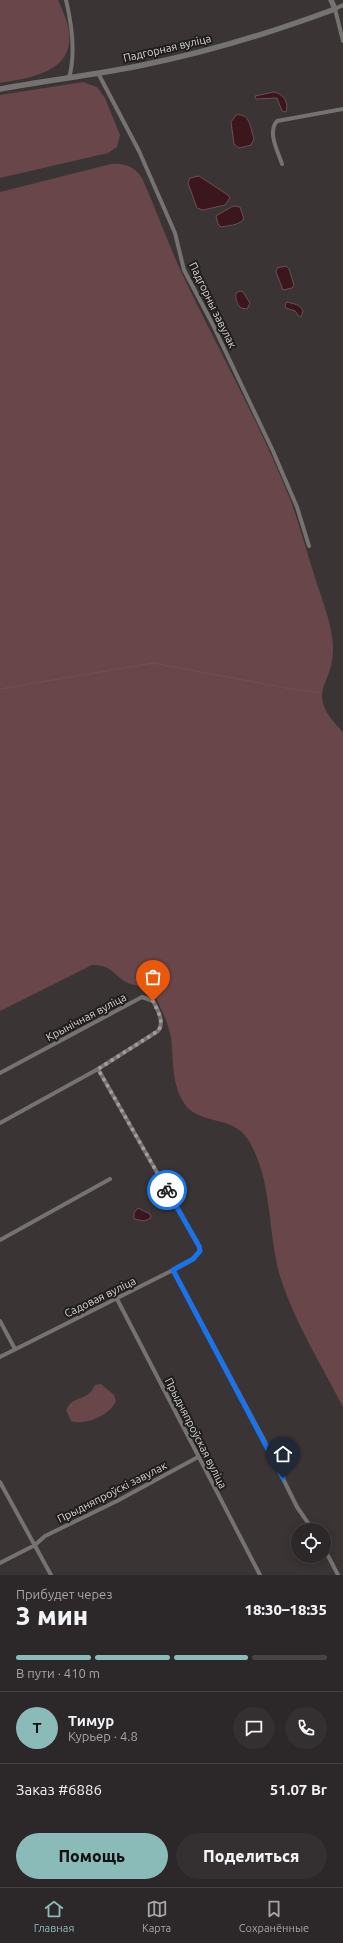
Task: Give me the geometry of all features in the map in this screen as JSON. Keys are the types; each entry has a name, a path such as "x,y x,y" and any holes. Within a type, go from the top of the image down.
{"street":[{"path":"66,0 72,37 73,64 69,78"},
{"path":"331,0 335,9 343,41"},
{"name":"Падгорная вуліца","path":"0,88 69,78 187,56 276,30 343,5"},
{"name":"Падгорны завулак","path":"98,73 139,151 174,233 184,270 212,323 273,451 297,507 309,546"},
{"path":"282,164 272,134 274,126 277,122 343,109"},
{"name":"Крынічная вуліца","path":"0,1073 142,997 153,1001 162,1022 158,1031 98,1069 0,1123"},
{"name":"Садовая вуліца","path":"0,1357 106,1303 117,1299 173,1270 198,1255 199,1246 98,1069"},
{"path":"0,1240 110,1179"},
{"path":"173,1270 263,1438 297,1507 308,1523"},
{"name":"Прыдняпроўская вуліца","path":"117,1299 260,1575"},
{"path":"0,1320 15,1349"},
{"name":"Прыдняпроўскі завулак","path":"0,1563 35,1545 45,1536 117,1501 198,1457"},
{"path":"0,1482 51,1575"},
{"path":"331,1562 338,1575"}],"shaded area":[{"path":"0,0 58,0 69,32 69,46 64,57 57,65 47,71 24,79 0,83"},
{"path":"83,82 97,87 105,98 120,135 117,147 108,153 0,178 0,95"},
{"path":"274,92 278,93 285,99 287,105 286,112 282,111 277,98 256,99 255,96"},
{"path":"236,115 244,116 249,122 254,139 251,145 239,148 234,144 231,122"},
{"path":"111,164 128,166 136,171 142,178 179,267 278,469 296,517 325,609 332,638 332,661 322,697 324,707 343,732 343,1407 300,1326 280,1276 273,1242 266,1190 257,1157 249,1141 242,1132 224,1123 196,1114 188,1108 182,1100 174,1077 169,1030 155,996 145,987 132,985 126,982 108,968 99,965 92,965 0,1011 0,192"},
{"path":"199,176 228,195 230,198 225,205 203,210 197,208 188,183 190,178"},
{"path":"233,206 240,207 244,219 236,224 221,227 218,224 216,216"},
{"path":"286,266 289,269 294,285 292,288 283,290 276,272 277,268"},
{"path":"240,291 243,292 250,303 247,309 241,308 238,305 236,293"},
{"path":"287,302 300,307 303,311 301,317 295,311 286,308 285,305"},
{"path":"138,1208 150,1214 151,1218 144,1221 134,1219 134,1213"},
{"path":"101,1384 114,1395 116,1401 109,1411 90,1421 71,1421 66,1410 68,1406 75,1400 84,1397 91,1392 95,1385"}],"waterway":[{"path":"0,689 153,663 320,693"}],"way so far":[{"path":"153,1001 162,1022 158,1031 98,1069 167,1190"}],"route":[{"path":"167,1190 199,1246 200,1251 193,1259 173,1270 283,1478"}]}
